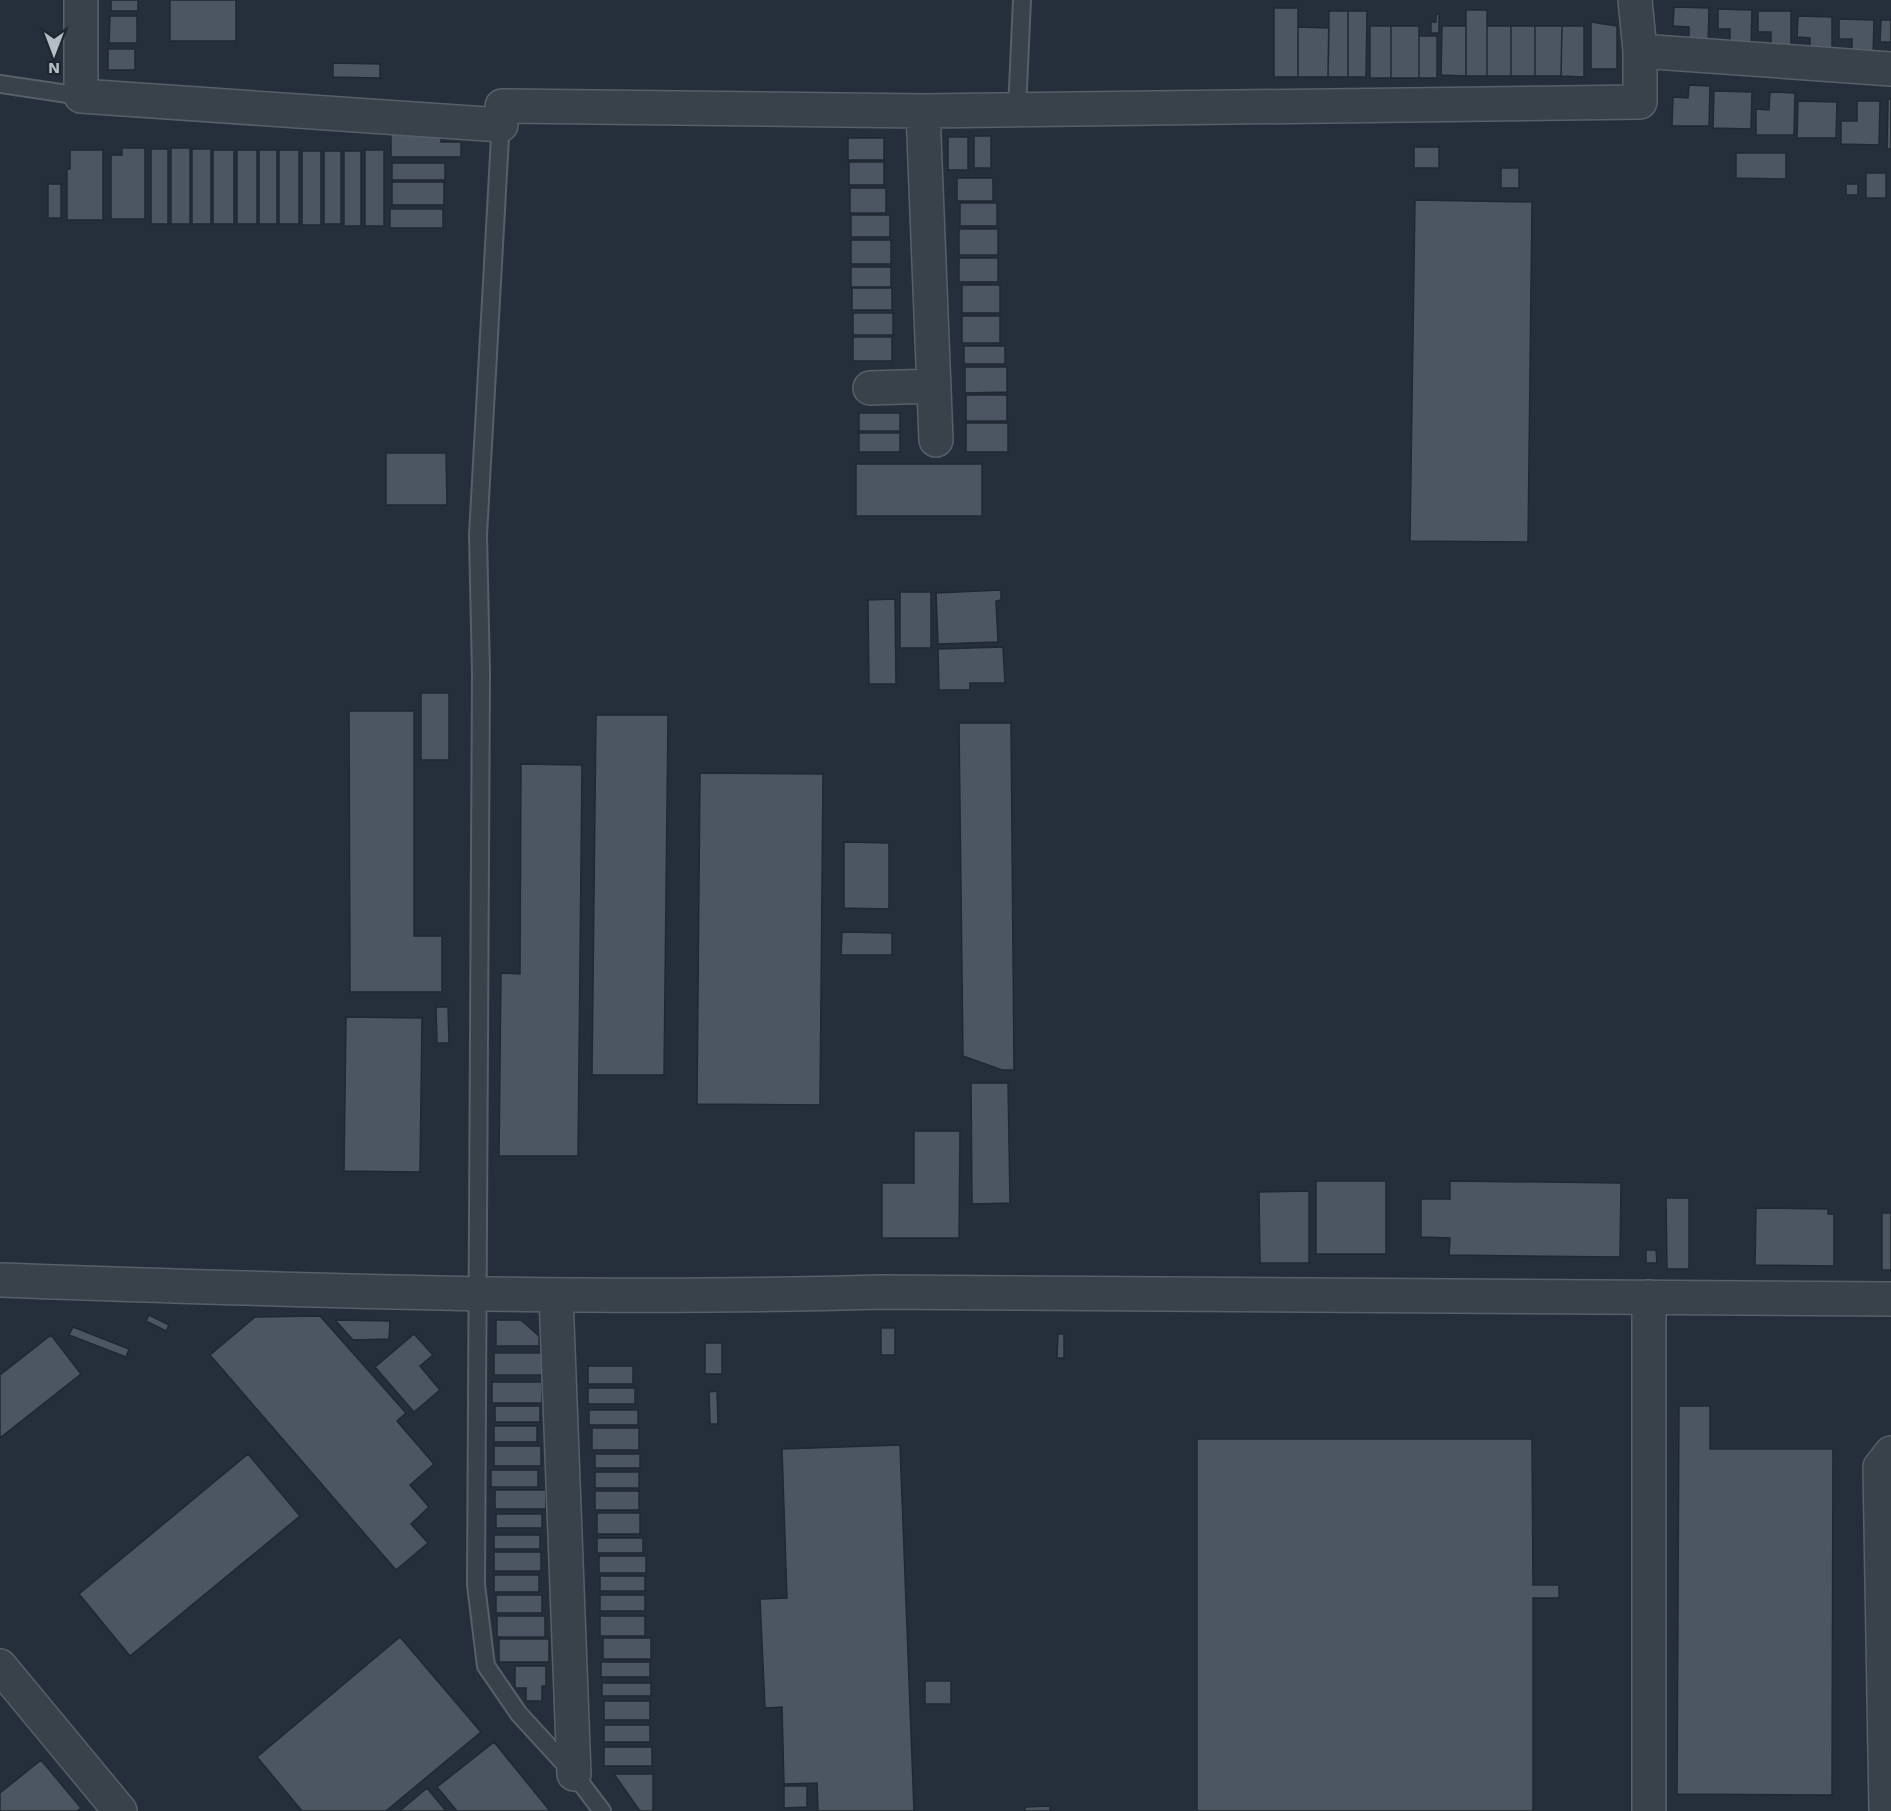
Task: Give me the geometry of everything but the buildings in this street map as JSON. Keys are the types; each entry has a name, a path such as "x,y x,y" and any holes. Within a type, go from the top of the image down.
{"street":[{"path":"81,0 81,96 501,116 1640,102 1640,51 1635,0"},
{"path":"1640,51 1891,69"},
{"path":"923,111 936,440"},
{"path":"870,388 934,386"},
{"path":"0,1280 556,1295 740,1296 916,1292 1891,1299"},
{"path":"556,1295 574,1774"},
{"path":"1649,1297 1649,1811"},
{"path":"1886,1811 1880,1467 1891,1453"},
{"path":"0,1666 120,1811"}],"lane":[{"path":"1017,110 1022,0"},
{"path":"0,84 81,96"},
{"path":"501,116 478,535 481,674 476,1585 486,1666 519,1714 574,1774 602,1811"}]}
